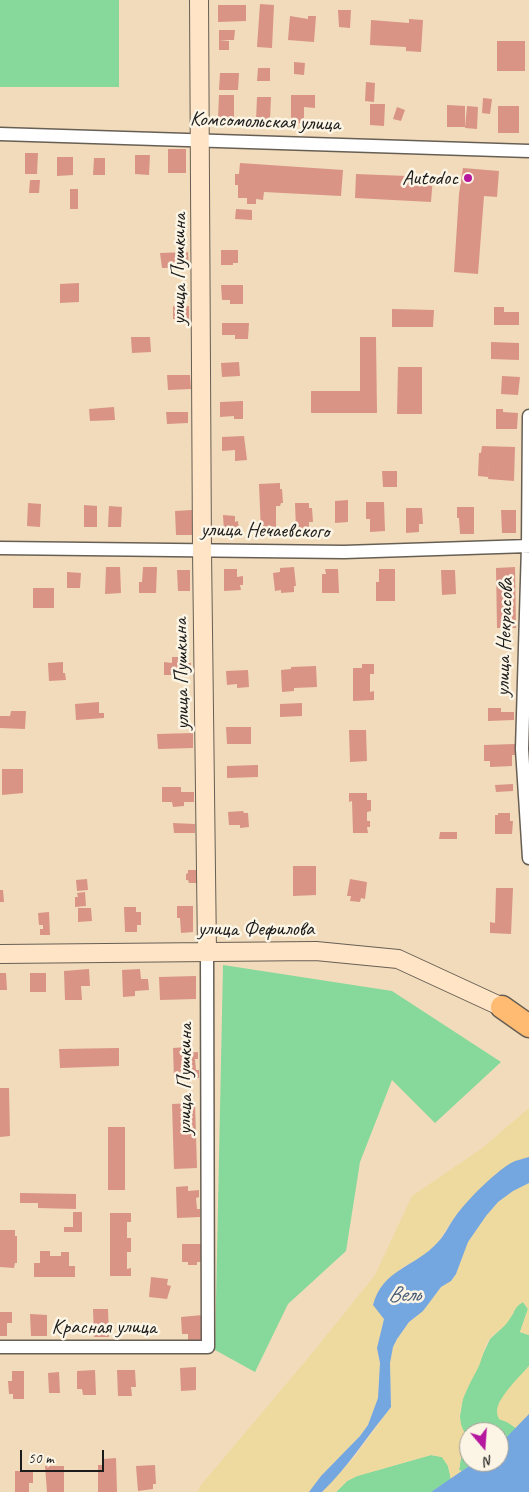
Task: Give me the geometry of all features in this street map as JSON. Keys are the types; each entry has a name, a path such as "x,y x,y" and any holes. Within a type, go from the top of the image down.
{"highway":[{"path":"502,1007 529,1026"}],"main road":[{"name":"улица Пушкина","path":"199,0 202,551 208,952"},
{"name":"улица Фефилова","path":"0,954 316,951 398,959 502,1007"}],"street":[{"name":"Комсомольская улица","path":"0,134 529,151"},
{"name":"улица Некрасова","path":"529,416 529,546 522,749 529,858"},
{"name":"улица Нечаевского","path":"0,548 344,552 529,546"},
{"name":"улица Пушкина","path":"208,952 208,1347"},
{"name":"Красная улица","path":"0,1347 208,1347"}],"green space":[{"path":"0,0 119,0 119,87 0,87"},
{"path":"223,965 392,991 501,1062 435,1123 392,1080 360,1162 346,1251 288,1304 255,1372 215,1350"},
{"path":"523,1302 528,1309 520,1332 529,1335 529,1366 499,1403 499,1419 507,1422 460,1422 463,1398 490,1339 502,1328 513,1314 516,1306"},
{"path":"509,1423 516,1428 509,1435"},
{"path":"431,1455 442,1457 448,1466 451,1479 431,1492 336,1492 347,1481 357,1476"}],"sand":[{"path":"529,1108 529,1157 511,1163 455,1216 437,1243 423,1256 400,1269 377,1348 380,1363 378,1398 368,1425 360,1436 321,1476 309,1492 198,1492 201,1485 314,1351 375,1275 412,1196 481,1149"},
{"path":"529,1183 529,1335 520,1332 528,1309 523,1302 515,1309 507,1323 487,1342 480,1364 466,1391 461,1408 461,1422 459,1422 459,1472 461,1472 451,1479 448,1466 442,1457 431,1455 357,1476 347,1481 336,1492 322,1492 356,1455 391,1407 390,1363 393,1347 397,1339 409,1322 423,1311 441,1287 451,1281 456,1274 468,1242 498,1202 513,1191"},
{"path":"529,1366 529,1414 516,1428 509,1422 499,1419 497,1413 500,1401"}],"water":[{"name":"Вель","path":"529,1157 529,1183 513,1191 498,1202 486,1216 468,1242 456,1274 451,1281 441,1287 423,1311 409,1322 397,1339 393,1347 390,1363 391,1407 332,1482 322,1492 309,1492 321,1476 360,1436 368,1425 378,1398 380,1363 377,1348 384,1319 373,1305 384,1283 401,1269 429,1251 443,1236 460,1210 489,1180 511,1163"},
{"path":"529,1414 529,1492 431,1492 460,1472 509,1472 509,1435"}],"building":[{"path":"260,4 274,5 272,48 257,47"},
{"path":"218,5 246,5 246,21 218,22"},
{"path":"338,10 351,10 350,28 339,27"},
{"path":"290,16 308,19 308,16 316,16 314,42 288,40"},
{"path":"409,19 423,20 421,52 406,51 406,47 370,45 371,20 409,23"},
{"path":"219,30 235,30 234,40 219,40"},
{"path":"219,40 229,41 229,50 219,50"},
{"path":"497,41 525,41 525,71 497,71"},
{"path":"294,62 305,63 304,75 294,74"},
{"path":"258,68 270,68 270,81 257,81"},
{"path":"220,73 239,73 238,90 219,90"},
{"path":"366,82 375,83 374,102 365,101"},
{"path":"219,95 234,95 234,119 218,119"},
{"path":"291,95 315,95 315,108 304,107 304,123 291,123"},
{"path":"257,97 271,97 270,120 256,120"},
{"path":"483,98 492,99 490,114 482,113"},
{"path":"370,104 385,104 384,126 370,125"},
{"path":"447,105 465,106 465,127 447,127"},
{"path":"467,106 478,107 477,129 465,128"},
{"path":"498,106 519,106 519,133 498,133"},
{"path":"397,107 405,110 401,121 393,119"},
{"path":"168,149 186,149 186,173 168,173"},
{"path":"25,153 38,153 37,174 25,174"},
{"path":"135,155 150,155 149,175 135,174"},
{"path":"57,157 73,157 73,175 57,176"},
{"path":"94,158 105,158 105,175 93,175"},
{"path":"240,163 343,170 341,196 264,192 263,200 256,199 256,204 247,204 247,198 238,198 238,185 235,185 235,174 239,174"},
{"path":"463,168 499,171 497,197 484,196 478,274 454,272 459,194"},
{"path":"356,174 433,177 431,202 355,198"},
{"path":"30,180 40,180 39,193 29,193"},
{"path":"70,189 78,189 78,209 70,209"},
{"path":"236,209 252,210 252,220 235,219"},
{"path":"221,250 238,250 238,263 221,265"},
{"path":"188,252 189,267 162,268 160,253"},
{"path":"79,283 79,302 60,303 60,284"},
{"path":"221,285 243,285 243,304 230,304 230,300 222,300"},
{"path":"173,306 189,306 189,319 173,319"},
{"path":"494,307 504,307 504,312 519,312 519,325 494,325"},
{"path":"392,309 434,310 433,327 392,327"},
{"path":"222,323 249,323 248,339 235,339 235,335 222,335"},
{"path":"131,337 150,337 151,352 132,353"},
{"path":"360,337 376,337 377,413 311,413 311,391 360,391"},
{"path":"491,342 519,343 519,360 491,359"},
{"path":"239,362 240,376 222,377 221,363"},
{"path":"398,367 422,367 422,414 397,414"},
{"path":"167,375 190,375 191,389 168,390"},
{"path":"502,376 520,377 518,395 501,394"},
{"path":"243,401 243,419 234,419 234,416 220,417 220,402"},
{"path":"114,407 115,420 90,421 89,409"},
{"path":"496,409 503,409 503,412 518,413 517,429 496,429"},
{"path":"166,412 188,412 188,423 167,424"},
{"path":"244,436 247,460 235,461 235,450 222,451 222,437"},
{"path":"482,446 515,447 514,481 488,479 489,463 488,477 478,476 479,453 481,453"},
{"path":"382,471 397,471 397,487 383,487"},
{"path":"280,483 283,503 280,506 276,506 276,532 261,532 259,484"},
{"path":"348,500 348,522 335,523 335,501"},
{"path":"366,502 384,502 385,531 370,532 370,519 366,519"},
{"path":"28,503 41,504 40,527 27,526"},
{"path":"295,503 309,503 309,508 312,508 313,522 309,522 309,529 296,529"},
{"path":"84,505 97,506 97,527 84,527"},
{"path":"109,506 122,507 121,527 108,527"},
{"path":"457,507 474,507 474,534 460,534"},
{"path":"406,508 422,508 423,524 419,524 419,532 406,533"},
{"path":"192,510 193,535 176,535 175,511"},
{"path":"501,510 516,510 516,533 502,533"},
{"path":"223,515 235,516 235,522 238,521 239,531 224,532"},
{"path":"106,567 120,567 121,593 105,594"},
{"path":"143,567 157,567 156,593 139,593 139,582 142,582"},
{"path":"294,567 296,586 294,586 294,592 281,593 281,590 275,591 273,573 280,572 280,568"},
{"path":"515,567 516,628 497,628 496,568"},
{"path":"224,569 237,569 237,577 243,576 243,585 240,585 241,590 224,591"},
{"path":"325,569 338,569 339,593 322,593 322,574 326,574"},
{"path":"379,569 395,569 395,601 376,601 376,582 379,582"},
{"path":"177,570 190,570 190,591 178,591"},
{"path":"441,570 455,570 456,594 442,595"},
{"path":"67,572 81,573 80,588 67,588"},
{"path":"33,588 54,588 54,608 33,608"},
{"path":"172,657 186,657 186,663 191,663 191,675 164,675 164,662 172,663"},
{"path":"63,662 63,673 65,673 66,680 49,681 48,663"},
{"path":"362,664 374,664 374,674 370,674 370,692 374,691 374,700 353,701 353,668 362,668"},
{"path":"316,666 317,687 294,688 294,691 282,692 281,670 291,669 291,667"},
{"path":"248,670 249,687 237,688 237,684 227,685 226,671"},
{"path":"99,702 99,713 104,713 104,718 76,720 75,704"},
{"path":"302,703 302,716 280,717 280,704"},
{"path":"488,708 501,708 501,712 514,712 514,720 488,721"},
{"path":"11,711 26,711 25,729 0,728 0,716 10,716"},
{"path":"226,727 251,727 251,744 227,744"},
{"path":"349,730 366,730 367,761 350,762"},
{"path":"193,733 193,748 158,749 157,734"},
{"path":"515,744 512,766 490,767 490,761 484,761 484,745"},
{"path":"258,765 258,777 227,778 227,766"},
{"path":"2,769 23,769 23,793 2,795"},
{"path":"513,784 513,791 496,792 495,785"},
{"path":"162,787 181,787 181,792 194,792 194,802 184,802 184,806 173,807 172,802 162,802"},
{"path":"349,793 367,793 367,800 371,800 371,811 367,812 367,821 370,821 370,827 367,827 368,833 353,833 352,801 349,802"},
{"path":"243,811 248,813 249,827 240,828 240,825 229,825 228,812"},
{"path":"498,813 510,813 510,821 513,821 512,834 495,834 495,815 498,815"},
{"path":"173,823 195,824 195,833 174,833"},
{"path":"440,832 457,832 457,839 439,839"},
{"path":"293,866 316,866 316,895 293,896"},
{"path":"188,870 196,870 197,883 189,883 186,880"},
{"path":"87,879 88,890 77,891 76,880"},
{"path":"350,879 367,882 365,899 361,898 360,902 350,901 351,896 347,896"},
{"path":"496,888 513,888 511,934 490,933 490,922 495,923"},
{"path":"0,890 3,890 4,902 0,902"},
{"path":"85,892 86,906 75,907 75,897 78,897 77,893"},
{"path":"177,906 193,906 193,932 181,933 180,918 177,918"},
{"path":"124,907 136,907 136,912 141,912 141,925 137,925 137,932 125,932"},
{"path":"78,908 91,908 92,921 78,922"},
{"path":"49,912 50,935 40,935 40,929 43,929 43,925 39,925 38,913"},
{"path":"89,969 90,986 81,986 82,1000 65,1000 64,971"},
{"path":"140,969 141,979 148,979 149,990 135,991 135,996 123,997 122,970"},
{"path":"0,973 6,973 7,990 0,990"},
{"path":"30,973 46,973 46,992 30,992"},
{"path":"196,976 196,999 160,1000 159,977"},
{"path":"187,1047 187,1053 198,1052 198,1059 195,1059 196,1070 199,1070 199,1078 174,1079 173,1048"},
{"path":"119,1048 119,1066 60,1068 59,1049"},
{"path":"0,1088 9,1088 10,1136 0,1137"},
{"path":"195,1103 197,1168 174,1169 172,1104"},
{"path":"108,1127 125,1127 125,1190 108,1190"},
{"path":"188,1186 188,1191 199,1190 199,1197 196,1198 197,1209 200,1209 200,1217 177,1218 176,1187"},
{"path":"20,1193 76,1194 76,1209 38,1208 38,1203 20,1203"},
{"path":"73,1212 82,1212 82,1232 64,1232 64,1227 73,1227"},
{"path":"110,1213 131,1213 131,1222 127,1222 127,1238 131,1238 131,1252 127,1252 127,1269 131,1268 131,1276 110,1276"},
{"path":"0,1230 15,1230 15,1236 17,1236 17,1263 15,1263 14,1268 0,1267"},
{"path":"182,1244 203,1244 203,1262 197,1262 197,1265 188,1265 188,1262 182,1262"},
{"path":"40,1251 50,1251 50,1256 61,1256 61,1252 69,1252 69,1266 75,1266 75,1277 34,1277 34,1263 40,1263"},
{"path":"151,1277 168,1279 167,1285 171,1286 167,1299 149,1297"},
{"path":"93,1309 108,1309 109,1337 94,1337"},
{"path":"0,1312 12,1312 12,1323 7,1323 7,1336 0,1336"},
{"path":"30,1314 47,1315 47,1336 31,1336"},
{"path":"203,1315 205,1340 188,1341 188,1334 182,1334 181,1317"},
{"path":"196,1367 196,1390 181,1391 180,1368"},
{"path":"95,1370 96,1395 83,1395 82,1389 77,1389 77,1371"},
{"path":"117,1370 135,1370 136,1387 131,1387 132,1396 118,1396"},
{"path":"12,1371 24,1371 24,1399 13,1399 13,1394 9,1394 8,1381 12,1381"},
{"path":"59,1372 60,1393 49,1393 48,1373"},
{"path":"116,1458 117,1492 98,1492 98,1465 103,1465 103,1459"},
{"path":"155,1465 156,1484 153,1484 153,1489 138,1491 136,1466"},
{"path":"45,1466 64,1466 64,1492 47,1492"},
{"path":"15,1471 33,1471 33,1483 29,1483 29,1492 15,1492"}],"place":[{"name":"Autodoc","path":"468,178"}]}
